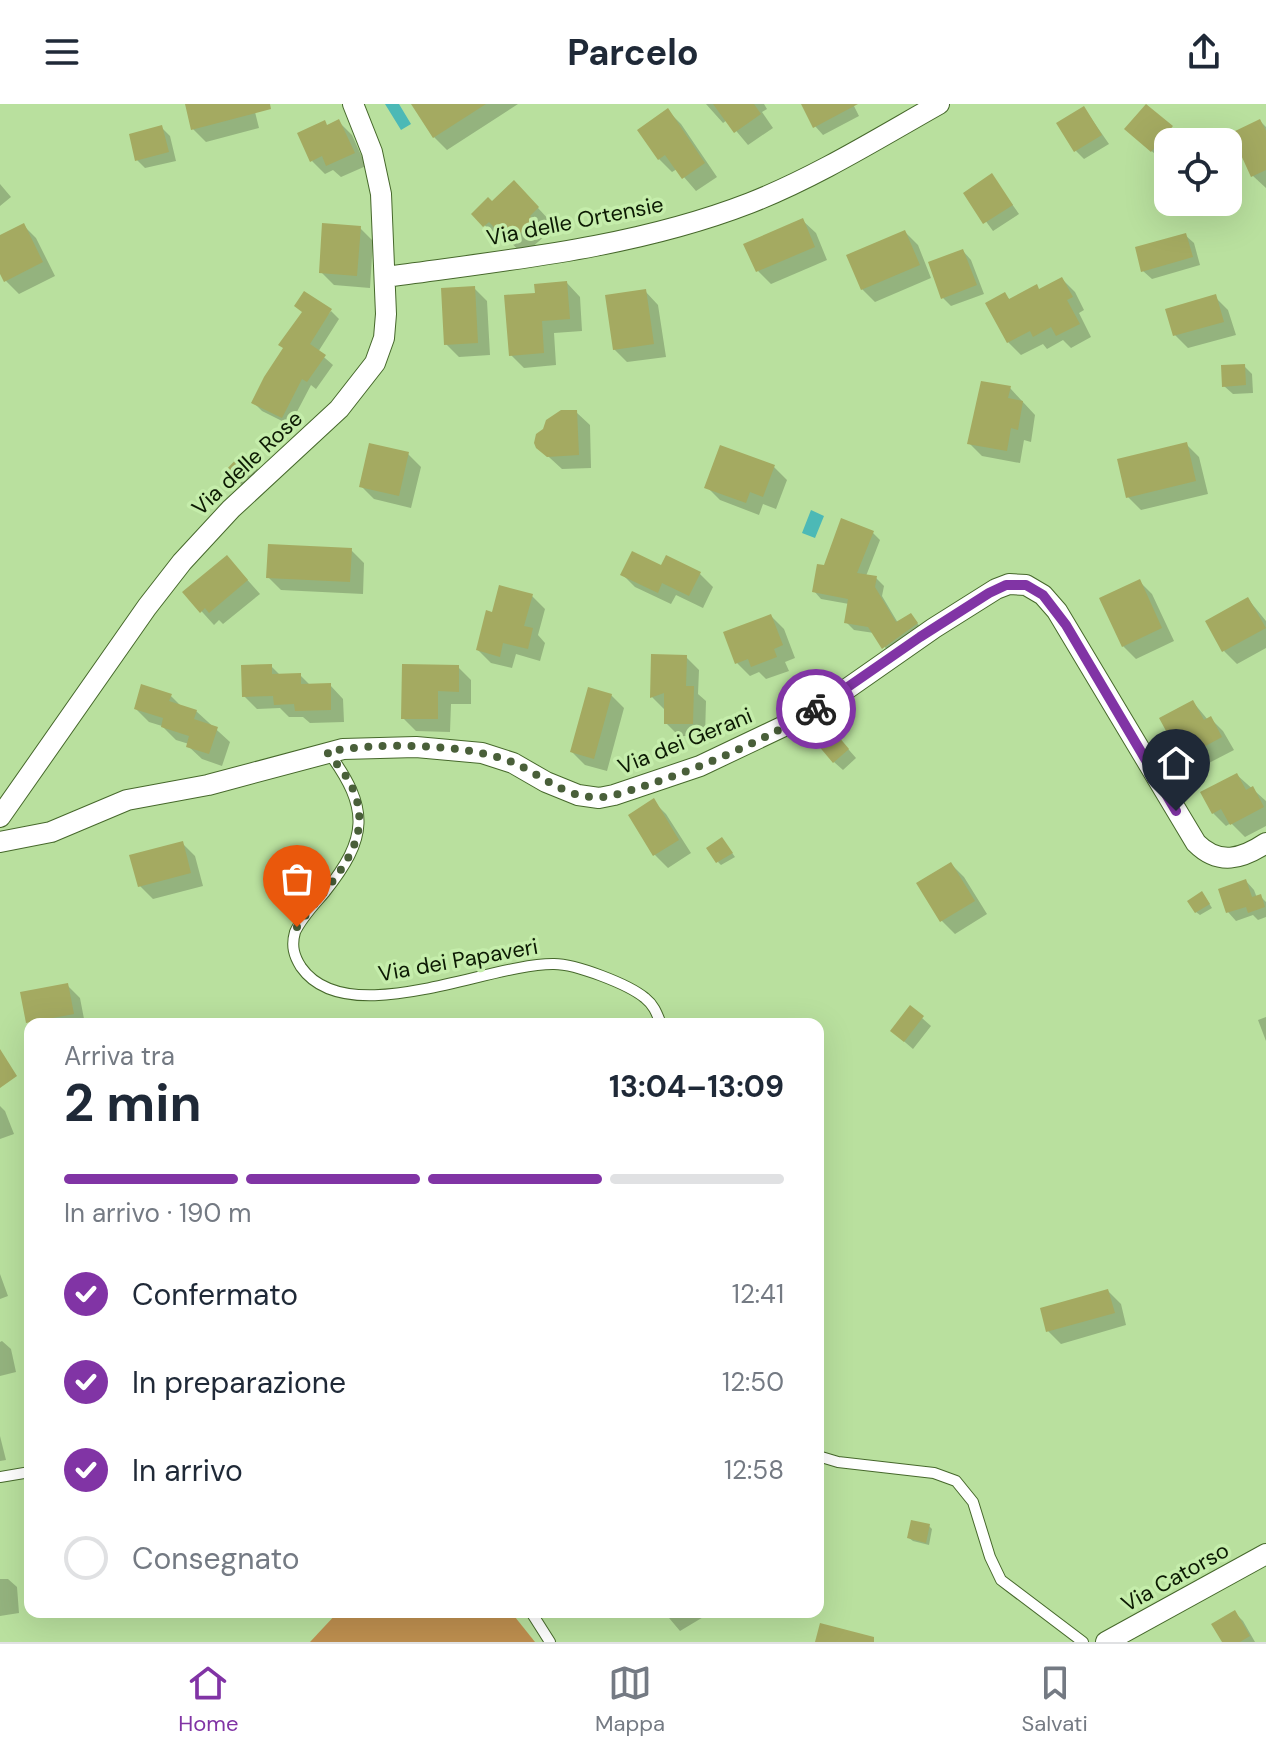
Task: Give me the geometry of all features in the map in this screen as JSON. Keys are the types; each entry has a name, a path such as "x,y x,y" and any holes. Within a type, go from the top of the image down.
{"street":[{"name":"Via delle Rose","path":"0,817 182,562 231,509 332,416 372,369 379,356 385,329 386,277 379,180 367,137 353,104"},
{"name":"Via delle Ortensie","path":"386,277 590,247 711,216 796,183 939,104"},
{"name":"Via dei Gerani","path":"0,842 51,832 127,800 208,785 327,752 416,747 474,752 513,763 546,782 578,795 599,798 621,793 700,766 803,717 968,605 1002,586 1020,584 1038,591 1057,611 1196,843 1210,855 1232,859 1248,855 1266,843"},
{"name":"Via Catorso","path":"1106,1642 1266,1554"}],"lane":[{"name":"Via dei Papaveri","path":"327,752 350,784 356,798 359,821 356,840 346,864 295,932 295,955 305,973 344,993 384,996 510,970 557,964 605,978 639,994 653,1006 658,1018"},
{"path":"824,1458 934,1473 956,1481 973,1502 990,1557 1001,1580 1083,1642"},
{"path":"0,1477 24,1473"},
{"path":"535,1618 550,1642"}],"shaded area":[{"path":"332,1618 516,1618 535,1642 310,1642"}],"water":[{"path":"385,104 399,104 411,124 401,130"},
{"path":"811,510 824,516 815,538 802,533"}],"building":[{"path":"185,104 270,104 271,109 191,130"},
{"path":"411,104 486,104 433,138"},
{"path":"713,104 754,104 761,114 734,133"},
{"path":"801,104 858,104 813,128"},
{"path":"1146,104 1173,126 1154,128 1154,148 1151,152 1124,129"},
{"path":"1084,106 1102,135 1074,152 1056,123"},
{"path":"668,108 705,163 682,179 665,155 658,160 637,130"},
{"path":"339,119 355,153 326,166 322,156 310,162 297,133 325,120 327,125"},
{"path":"1260,119 1266,131 1266,170 1251,177 1242,157 1241,128"},
{"path":"162,125 169,152 135,161 129,134"},
{"path":"992,173 1013,205 983,224 963,193"},
{"path":"514,180 539,207 530,216 534,221 509,244 489,222 483,227 471,214 488,197 492,201"},
{"path":"803,218 815,247 756,272 743,244"},
{"path":"24,223 43,262 4,282 0,274 0,235"},
{"path":"322,223 361,226 357,276 319,273"},
{"path":"905,230 920,265 861,290 846,255"},
{"path":"1186,233 1193,257 1141,272 1135,247"},
{"path":"963,249 977,285 941,299 928,262"},
{"path":"1062,277 1073,297 1067,300 1080,324 1056,336 1051,327 1033,337 1030,331 1007,343 985,303 1005,292 1009,299 1037,284 1039,289"},
{"path":"567,281 570,319 542,321 544,353 509,356 504,295 535,293 534,284"},
{"path":"475,286 478,343 444,345 441,288"},
{"path":"646,289 654,344 613,350 605,295"},
{"path":"304,291 332,309 310,344 326,355 307,382 302,379 282,418 251,403 283,348 278,345 302,312 294,306"},
{"path":"1216,294 1224,322 1173,336 1165,309"},
{"path":"1245,364 1246,385 1222,387 1221,365"},
{"path":"981,381 1011,386 1008,398 1023,401 1018,430 1011,428 1007,451 967,444"},
{"path":"561,410 577,410 579,455 547,457 536,448 536,434 543,429 546,420"},
{"path":"1187,442 1196,481 1126,498 1117,459"},
{"path":"369,443 409,452 399,496 359,487"},
{"path":"720,445 775,465 763,497 750,492 746,503 704,488"},
{"path":"243,452 258,466 238,485 224,472"},
{"path":"841,518 874,531 857,573 877,576 875,587 896,622 911,613 918,623 882,649 868,627 844,623 848,599 812,592 817,564 824,565"},
{"path":"268,544 352,548 350,582 266,578"},
{"path":"632,551 661,565 666,555 701,572 689,596 662,583 658,593 620,575"},
{"path":"227,555 248,580 209,613 205,608 200,613 182,592"},
{"path":"1140,579 1162,628 1122,647 1099,598"},
{"path":"499,585 533,594 524,626 533,628 528,649 503,643 500,657 476,650 486,610 492,612"},
{"path":"1248,597 1266,628 1222,652 1205,621"},
{"path":"771,614 783,645 774,649 777,657 751,667 748,659 735,664 723,632"},
{"path":"651,654 687,655 686,686 694,686 693,724 664,724 664,693 650,698"},
{"path":"272,664 272,674 301,673 301,684 331,683 331,710 295,711 294,704 274,705 273,696 242,697 241,665"},
{"path":"402,664 459,665 459,692 438,691 438,719 401,719"},
{"path":"141,684 172,694 169,701 197,710 194,719 218,727 209,754 186,747 189,736 161,727 163,718 134,709"},
{"path":"588,687 612,694 594,759 570,752"},
{"path":"1193,700 1204,720 1211,716 1222,737 1189,755 1179,736 1171,740 1159,718"},
{"path":"828,724 849,749 833,763 812,738"},
{"path":"1237,773 1246,790 1253,786 1264,807 1230,825 1221,809 1212,814 1200,792"},
{"path":"654,798 679,840 653,856 628,815"},
{"path":"722,837 733,853 716,863 706,848"},
{"path":"183,841 191,873 138,887 129,855"},
{"path":"951,862 975,901 940,922 916,883"},
{"path":"1246,879 1252,897 1261,894 1265,907 1248,913 1246,907 1226,913 1218,889"},
{"path":"1202,891 1210,904 1195,913 1187,901"},
{"path":"68,983 74,1014 25,1018 20,992"},
{"path":"910,1005 924,1016 904,1042 890,1031"},
{"path":"0,1049 17,1076 0,1088"},
{"path":"1108,1289 1115,1313 1046,1332 1040,1308"},
{"path":"911,1520 930,1524 926,1543 907,1538"},
{"path":"1235,1610 1250,1636 1240,1642 1222,1642 1211,1624"},
{"path":"820,1623 874,1637 874,1642 815,1642"}],"way so far":[{"path":"297,927 340,872 357,836 359,821 354,793 327,752 416,747 482,753 513,763 560,788 599,798 664,780 700,766 816,709"}],"route":[{"path":"816,709 989,593 1006,585 1026,585 1043,595 1057,611 1176,811"}]}
